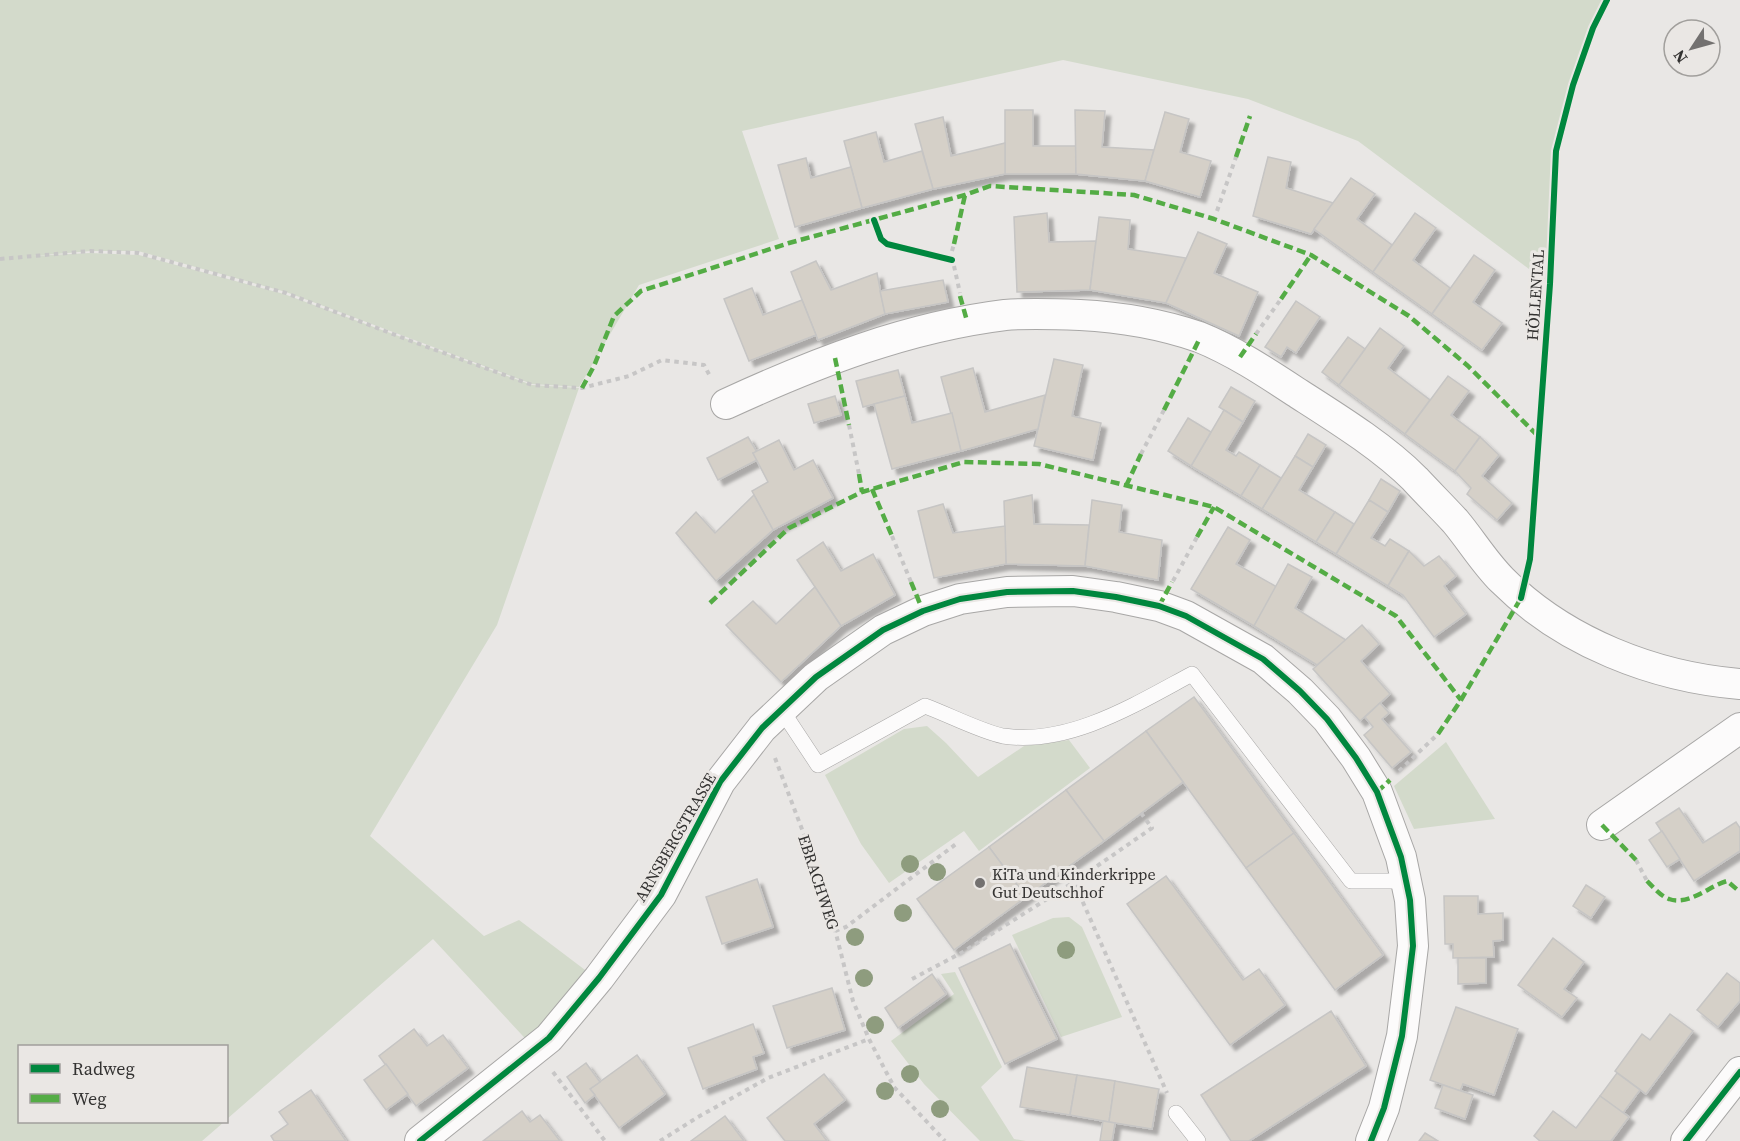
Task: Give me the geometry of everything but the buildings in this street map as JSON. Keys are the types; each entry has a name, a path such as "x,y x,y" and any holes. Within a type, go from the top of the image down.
{"street":[{"path":"726,404 791,374 835,358 949,324 1008,315 1050,315 1101,316 1153,324 1200,338 1240,357 1328,412 1369,442 1412,476 1453,519 1499,577 1521,598 1565,627 1607,651 1655,668 1707,681 1740,684"},
{"name":"ARNSBERGSTRASSE","path":"420,1141 549,1038 599,978 661,895 720,782 772,718 816,677 883,630 923,611 960,598 1007,592 1073,591 1159,606 1186,616 1263,659 1328,719 1377,792 1401,857 1410,900 1413,946 1402,1036 1384,1108 1371,1141"},
{"path":"1602,825 1740,728"},
{"path":"1686,1141 1740,1072"}],"lane":[{"path":"772,718 818,765 926,706 1000,735 1025,738 1087,727 1192,674 1351,881 1405,880"},
{"path":"1176,1113 1198,1141"}],"path":[{"path":"1217,211 1236,157"},
{"path":"952,251 954,244"},
{"path":"0,259 90,251 138,253 286,293 532,385 582,388 629,376 662,360 704,365 726,404"},
{"path":"954,266 960,296"},
{"path":"1256,334 1281,298"},
{"path":"1141,454 1164,410"},
{"path":"849,425 859,474"},
{"path":"892,536 911,582"},
{"path":"1172,582 1197,537"},
{"path":"1398,772 1438,734"},
{"path":"912,979 963,952 1074,882 1152,828 1141,813"},
{"path":"835,931 846,927 957,844"},
{"path":"1636,860 1647,881"},
{"path":"1065,868 1074,882 1176,1113"},
{"path":"660,1141 768,1078 869,1039"},
{"path":"535,1049 605,1141"}],"green space":[{"path":"0,0 1606,0 1591,29 1571,86 1555,151 1549,284 1358,141 1248,99 1063,60 742,131 779,239 639,285 579,387 532,384 286,292 138,251 91,251 32,256 90,253 139,255 284,294 532,385 579,388 497,625 370,836 484,936 519,920 597,979 535,1049 433,939 228,1118 228,1045 18,1045 18,1123 223,1123 202,1141 0,1141"},
{"path":"927,726 978,777 1024,746 1069,740 1090,768 979,851 964,831 889,883 861,844 825,775 904,729"},
{"path":"1446,742 1495,819 1414,829 1394,786"},
{"path":"1069,917 1082,927 1122,1017 1061,1037 1012,935 1053,918"},
{"path":"955,972 1002,1067 981,1087 1014,1139 1026,1141 980,1141 924,1084 891,1041 954,994 941,974"}],"marked path":[{"path":"1236,157 1250,116"},
{"path":"582,388 594,366 614,316 641,291 789,243 965,195 990,186 1134,195 1214,219 1311,255 1409,316 1468,366 1539,437"},
{"path":"954,244 965,195"},
{"path":"1281,299 1311,255"},
{"path":"960,296 967,321"},
{"path":"1240,357 1256,334"},
{"path":"1164,410 1200,338"},
{"path":"835,358 849,425"},
{"path":"1126,486 1141,454"},
{"path":"710,603 789,528 862,492 964,462 1039,464 1214,507 1396,616 1461,700"},
{"path":"859,474 862,492"},
{"path":"872,489 892,536"},
{"path":"1197,537 1214,507"},
{"path":"911,582 923,611"},
{"path":"1159,606 1172,582"},
{"path":"1438,734 1461,700 1521,598"},
{"path":"1377,792 1390,780"},
{"path":"1602,825 1636,860"},
{"path":"1647,881 1663,896 1676,900 1691,898 1727,881 1740,892"}],"cycle path":[{"name":"HÖLLENTAL","path":"1521,598 1530,559 1550,284 1556,151 1573,85 1593,28 1607,0"},
{"path":"874,220 881,239 887,244 952,260"},
{"path":"420,1141 549,1038 599,978 661,895 720,782 762,728 816,677 883,630 923,611 960,599 1007,592 1073,591 1159,606 1186,616 1263,659 1300,691 1327,719 1356,758 1377,792 1401,857 1410,900 1413,946 1402,1036 1384,1108 1371,1141"},
{"path":"1686,1141 1740,1072"}],"place":[{"name":"KiTa und Kinderkrippe Gut Deutschhof","path":"980,883"}]}
